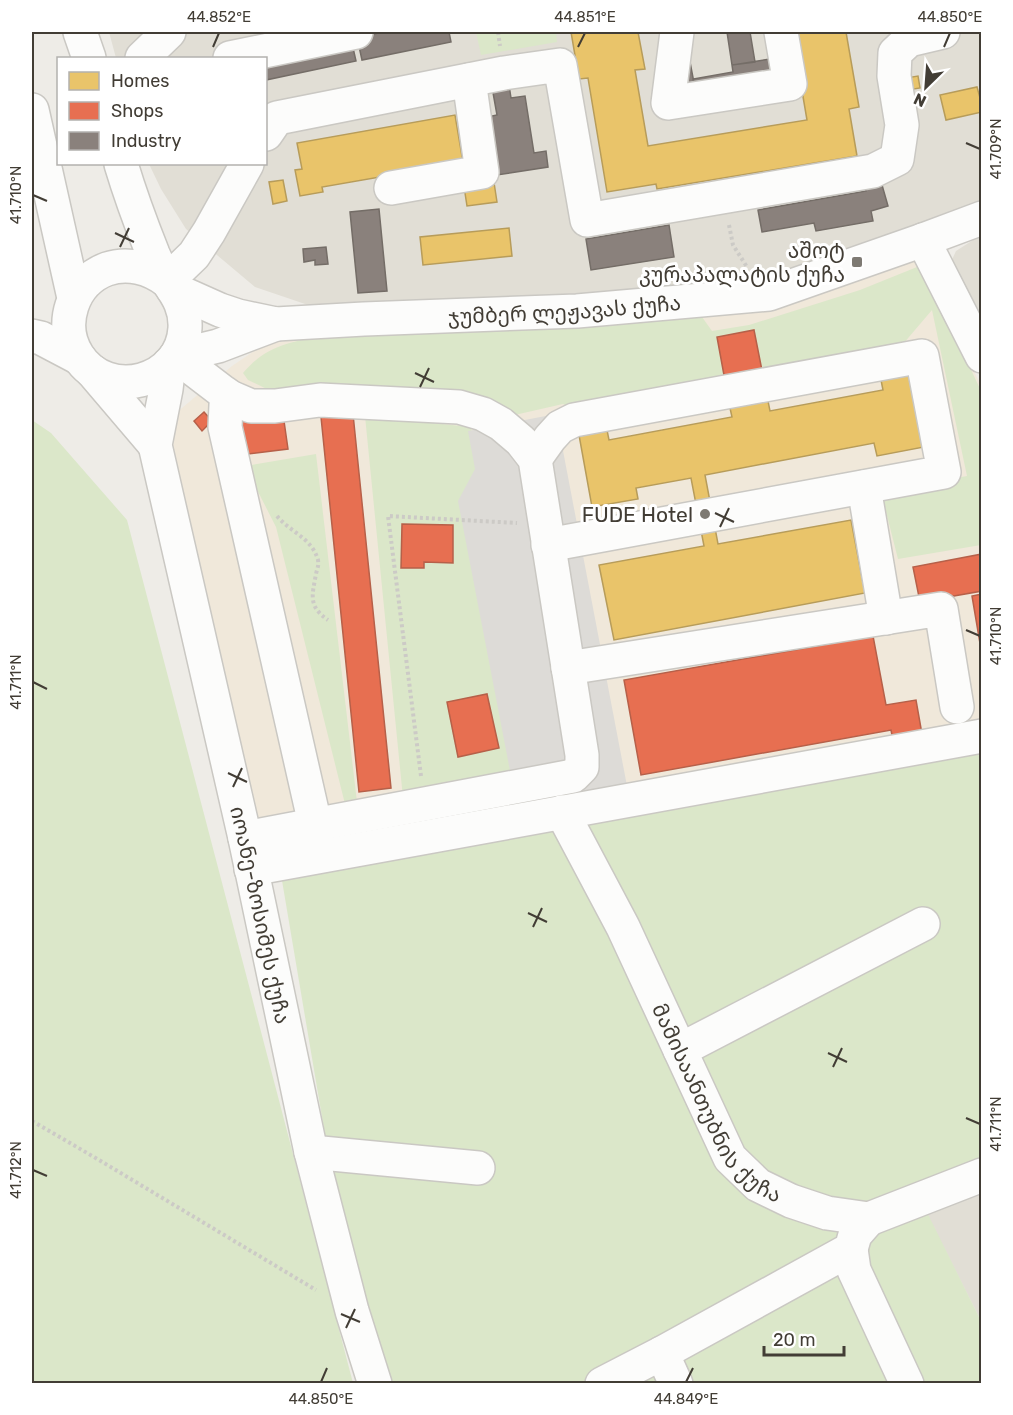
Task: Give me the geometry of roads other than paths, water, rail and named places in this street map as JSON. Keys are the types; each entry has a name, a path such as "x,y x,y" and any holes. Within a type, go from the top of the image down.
{"street":[{"path":"80,32 89,57"},
{"path":"143,57 169,32"},
{"path":"236,49 356,32"},
{"path":"678,32 668,103 790,84 781,32"},
{"path":"267,133 277,118 560,64 587,220 873,171 897,159 902,125 894,76 895,53 909,40 943,32"},
{"path":"390,188 482,172 469,80"},
{"path":"32,110 73,301 69,332 72,345 86,364"},
{"path":"32,336 41,338 86,364 106,379 122,382 153,377 173,360 181,347 185,327 183,307 154,255 121,165"},
{"path":"170,285 209,232 246,165"},
{"name":"ჯუმბერ ლეჟავას ქუჩა","path":"170,285 220,310 276,324 577,311 769,294 981,218"},
{"path":"923,240 981,356"},
{"path":"32,319 60,311 73,301 90,279 107,269 125,266 145,268 156,273 170,285"},
{"name":"ჯუმბერ ლეჟავას ქუჩა","path":"173,360 276,324"},
{"path":"534,459 560,427 574,420 922,356 944,472 864,487 547,535"},
{"path":"173,360 230,397 251,406 275,406 320,400 459,407 483,414 501,424 521,441 534,459 582,755 582,767 573,776 244,838"},
{"name":"იოანე-ზოსიმეს ქუჩა","path":"173,360 155,445 251,869 311,1152 352,1311 375,1383"},
{"name":"იოანე-ზოსიმეს ქუჩა","path":"86,364 155,445"},
{"path":"230,397 226,405 225,427 315,824"},
{"path":"864,487 886,618"},
{"path":"568,668 941,609 957,707"},
{"path":"251,869 981,736"},
{"name":"მამისაანთუბნის ქუჩა","path":"562,812 623,927 730,1158 758,1185 791,1201 827,1213 869,1220"},
{"path":"680,1050 923,924"},
{"path":"311,1152 478,1168"},
{"path":"907,1383 854,1270 851,1249 855,1234 869,1220 981,1175"},
{"path":"602,1383 662,1353 851,1249"},
{"path":"662,1353 676,1383"}],"place":[{"name":"აშოტ კურაპალატის ქუჩა","path":"857,262"},
{"name":"FUDE Hotel","path":"705,514"}]}
